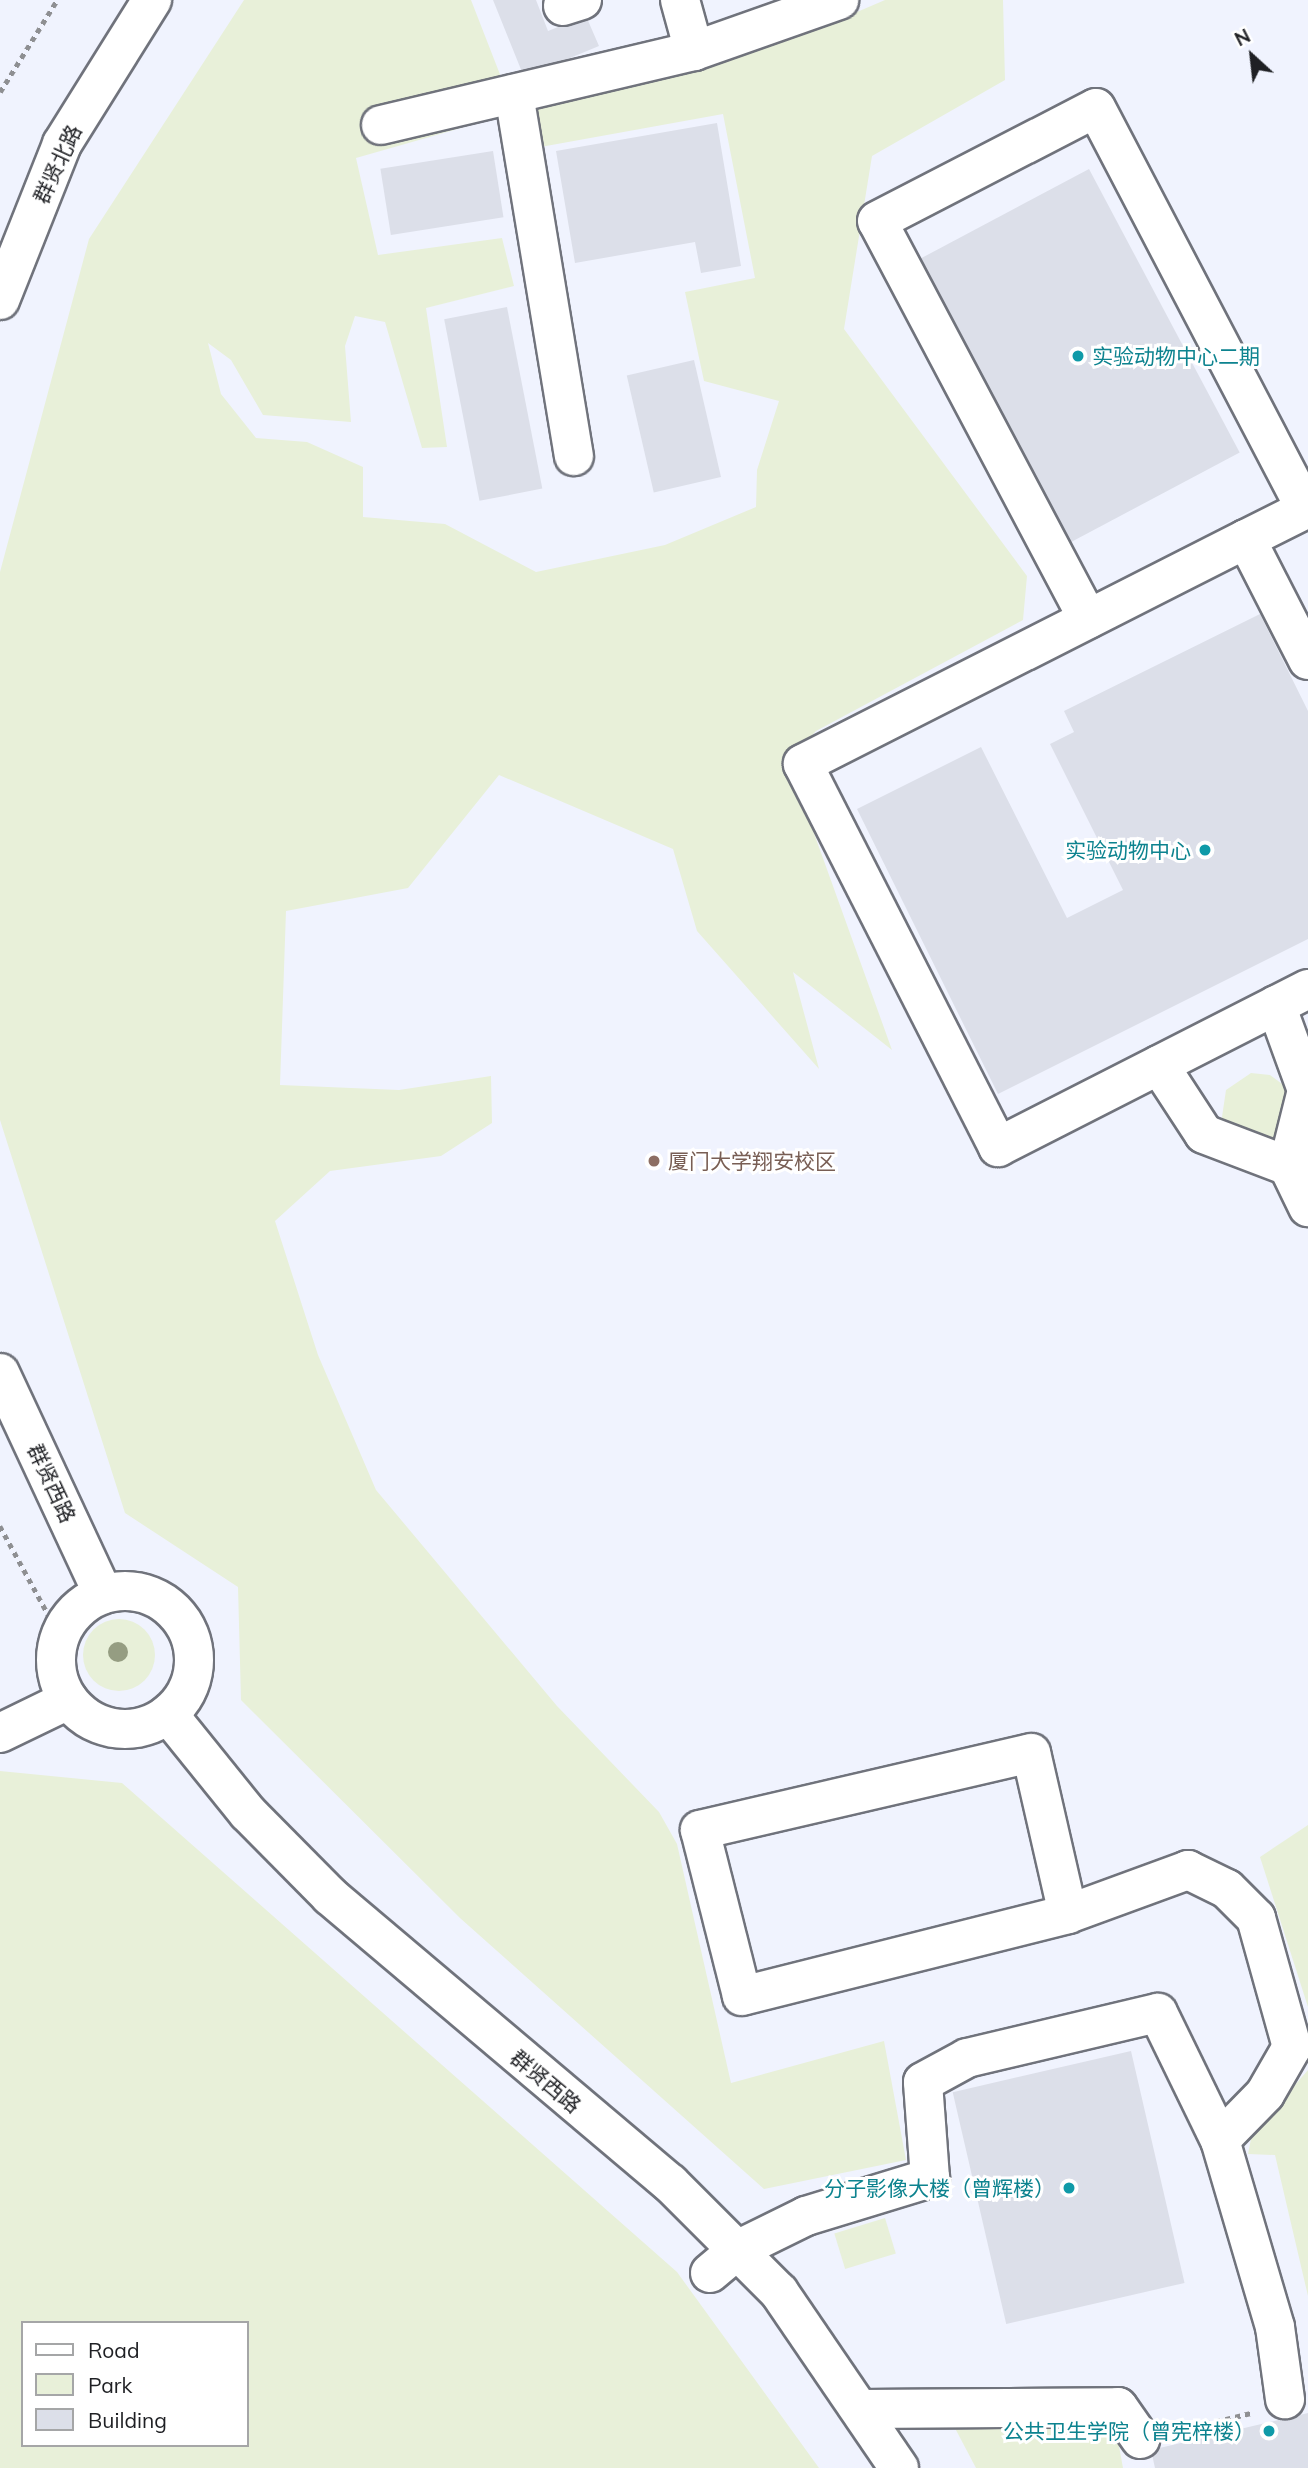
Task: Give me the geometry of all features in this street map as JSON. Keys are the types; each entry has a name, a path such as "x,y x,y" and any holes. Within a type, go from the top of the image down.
{"street":[{"name":"群贤北路","path":"0,300 62,144 152,0"},
{"path":"680,0 694,51"},
{"path":"381,125 694,51 839,0"},
{"path":"514,94 574,456"},
{"path":"1088,619 877,220 1096,108 1306,509 803,764 998,1147 1292,997 1307,1090 1288,1166 1308,1207"},
{"path":"1246,539 1308,660"},
{"path":"1159,1065 1204,1134 1288,1166"},
{"name":"群贤西路","path":"0,1373 103,1594"},
{"path":"103,1594 145,1594 165,1603 180,1618 195,1658 187,1689 168,1714 149,1726 127,1730 83,1716 68,1700 55,1658 60,1636 76,1610 103,1594"},
{"path":"0,1733 68,1700"},
{"name":"群贤西路","path":"168,1714 248,1813 330,1896 670,2183 723,2261 779,2291 862,2409 899,2468"},
{"path":"1068,1914 1031,1753 700,1830 742,1996 1068,1914 1188,1870 1227,1889 1256,1918 1292,2047 1265,2094 1220,2140"},
{"path":"723,2261 806,2216 930,2178 923,2082 967,2058 1158,2013 1220,2140 1275,2326 1271,2405"},
{"path":"862,2409 1118,2407 1140,2439"}],"path":[{"path":"0,92 57,0"},
{"path":"0,1526 60,1636"},
{"path":"1140,2439 1271,2405"}],"shaded area":[{"name":"厦门大学翔安校区","path":"0,0 1308,0 1308,2468 0,2468"}],"green space":[{"path":"244,0 471,0 501,77 489,120 356,158 378,255 502,238 514,286 426,308 447,447 422,448 385,322 355,316 345,346 351,422 263,415 231,360 208,343 221,394 256,438 307,442 363,467 363,517 445,524 536,572 665,545 756,507 757,470 779,401 704,381 685,292 755,278 723,114 535,148 532,98 676,70 808,33 885,0 1003,0 1005,80 872,156 844,329 1027,576 1023,620 816,731 788,761 892,1050 793,972 819,1069 697,931 673,849 499,775 408,888 286,911 280,1085 399,1090 491,1076 492,1123 441,1156 330,1171 275,1221 318,1355 376,1490 557,1706 659,1812 677,1844 731,2083 884,2041 906,2160 764,2189 460,1918 241,1700 238,1587 125,1513 0,1120 0,572 89,239"},
{"path":"1251,1073 1270,1075 1289,1089 1290,1129 1272,1143 1225,1127 1222,1117 1226,1090"},
{"path":"119,1619 139,1625 149,1635 155,1655 149,1675 139,1685 119,1691 99,1685 89,1675 83,1655 89,1635 99,1625"},
{"path":"0,1771 122,1783 677,2272 819,2468 0,2468"},
{"path":"1308,1825 1308,2007 1260,1857"},
{"path":"1308,2070 1308,2296 1275,2155 1248,2154 1252,2134"},
{"path":"885,2218 896,2253 845,2269 834,2233"},
{"path":"947,2413 1114,2419 1123,2468 976,2468"}],"building":[{"path":"493,0 536,0 548,31 586,16 599,46 524,77"},
{"path":"717,123 741,266 701,273 695,242 575,263 556,151"},
{"path":"493,151 503,217 391,235 380,169"},
{"name":"实验动物中心二期","path":"1089,169 1240,452 1069,543 919,260"},
{"path":"507,307 542,489 479,501 444,319"},
{"path":"694,360 721,477 654,492 627,376"},
{"name":"实验动物中心","path":"1260,614 1308,711 1308,939 998,1094 857,809 981,747 1067,918 1123,890 1050,744 1074,732 1064,711"},
{"name":"分子影像大楼（曾辉楼）","path":"1131,2051 1185,2283 1006,2324 953,2092"},
{"name":"公共卫生学院（曾宪梓楼）","path":"1308,2413 1308,2468 1155,2468 1151,2450"}],"place":[{"name":"实验动物中心二期","path":"1078,356"},
{"name":"实验动物中心","path":"1205,850"},
{"name":"厦门大学翔安校区","path":"654,1161"},
{"name":"分子影像大楼（曾辉楼）","path":"1069,2188"},
{"name":"公共卫生学院（曾宪梓楼）","path":"1269,2431"}]}
